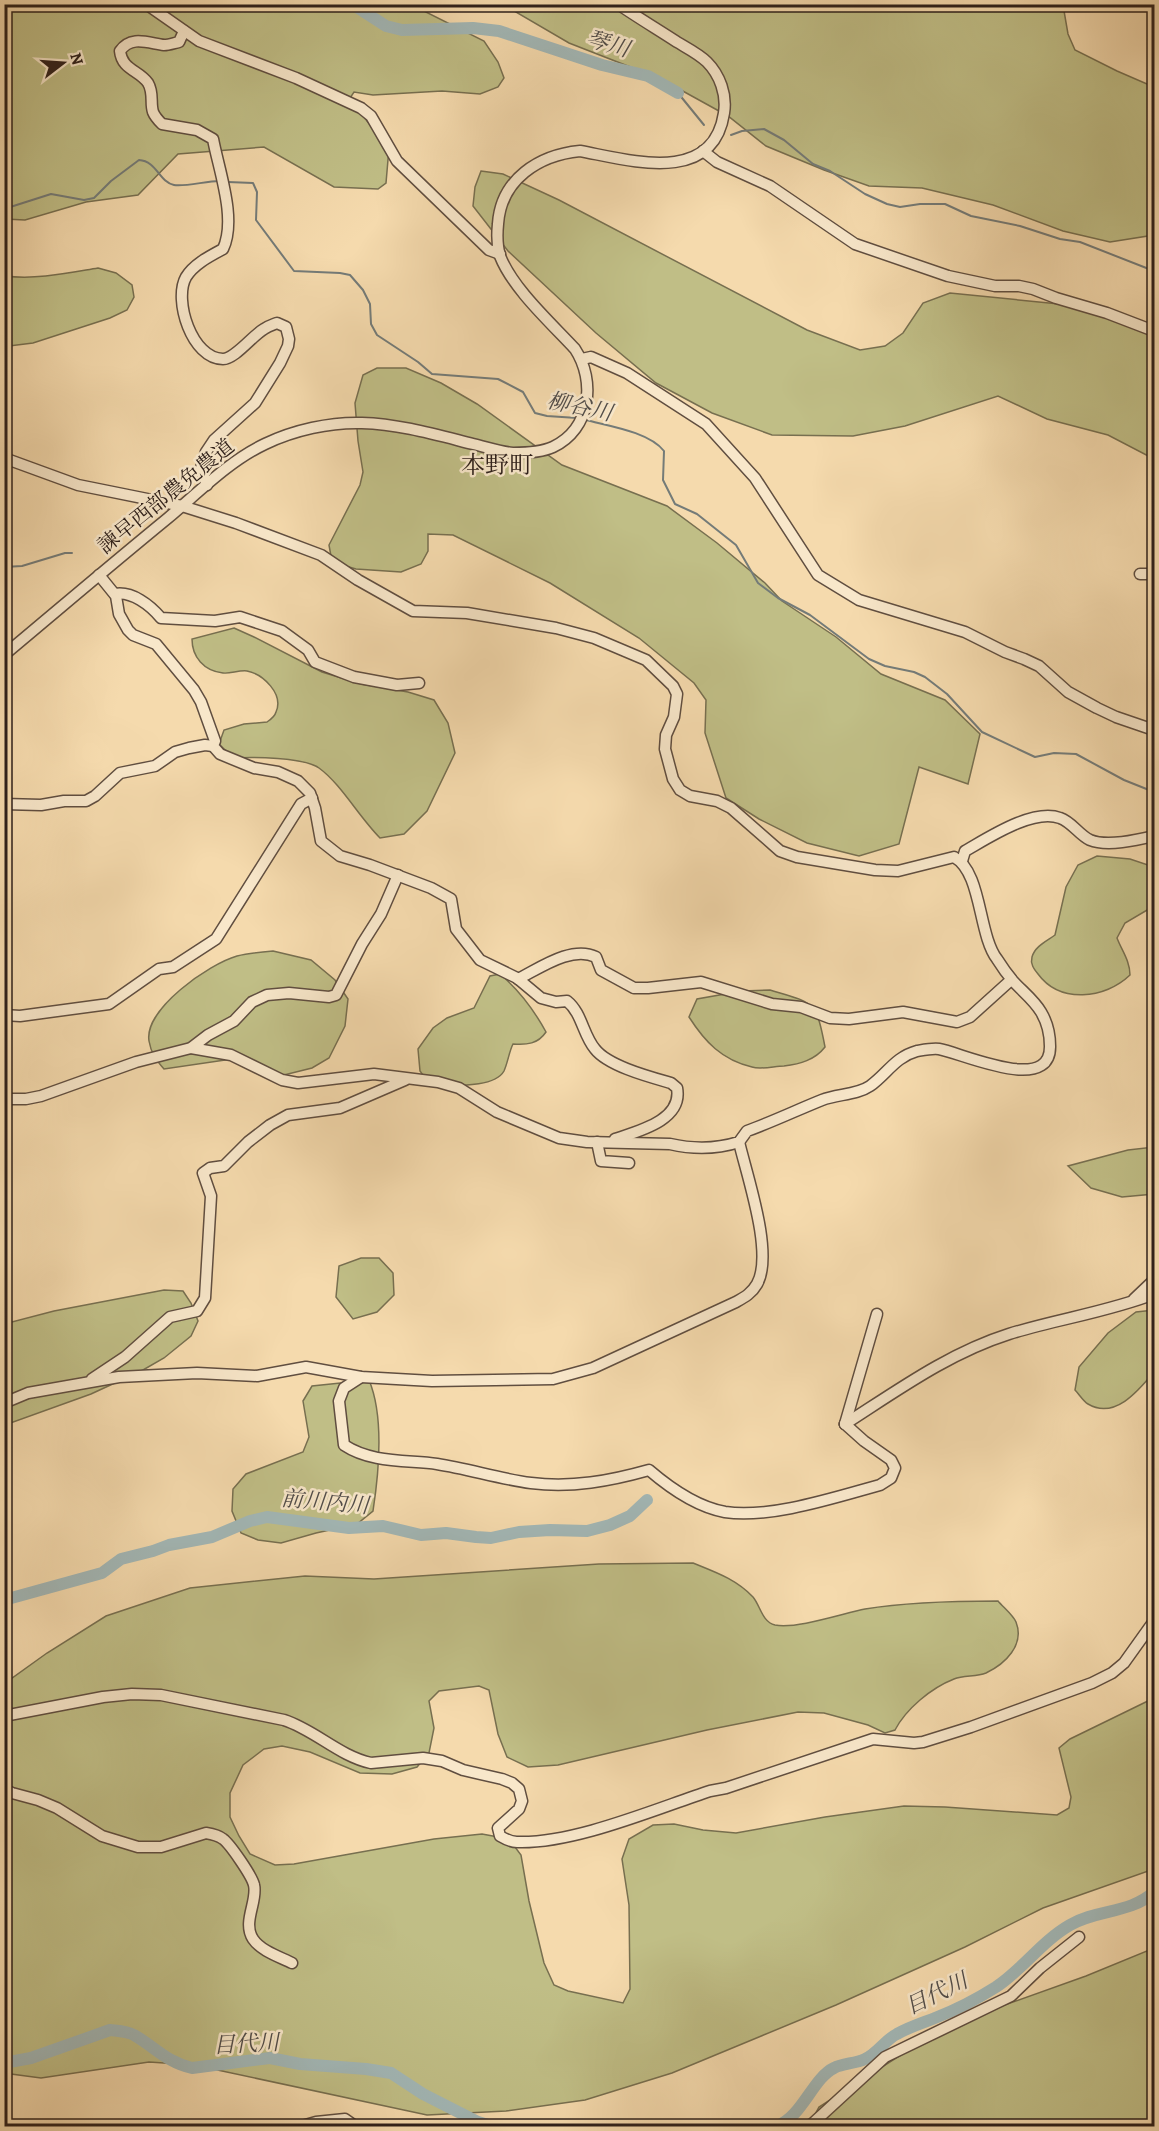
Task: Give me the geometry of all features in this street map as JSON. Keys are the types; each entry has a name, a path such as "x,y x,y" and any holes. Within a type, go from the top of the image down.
{"street":[{"path":"146,4 199,41 296,78 361,108 371,116 397,161 489,250 500,254"},
{"path":"618,4 698,55 716,73 726,105 716,137 703,151 717,162 770,186 855,244 948,276 995,286 1019,286 1033,289 1155,331"},
{"path":"184,31 179,42 165,45 138,40 124,45 120,51 120,58 126,66 147,82 152,93 153,114 162,124 197,130 213,139 228,211 227,239 223,249 199,263 187,274 181,292 182,307 190,333 198,345 209,354 223,359 232,356 265,328 277,323 286,327 289,339 280,363 255,403 214,440 206,452 201,468 207,485"},
{"name":"諫早西部農免農道","path":"4,655 230,466 263,445 291,433 315,427 360,423 385,425 513,453 553,447 566,439 585,411 588,401 587,375 576,349 516,284 500,254 497,232 502,205 514,181 536,163 553,156 580,151 655,163 678,163 703,151"},
{"path":"582,359 591,357 627,372 706,424 755,478 818,575 843,592 881,608 965,632 1038,666 1068,692 1097,708 1155,730"},
{"path":"4,458 78,485 182,506 236,523 321,555 358,580 413,611 467,614 556,628 594,638 646,660 673,686 677,694 674,717 666,735 665,749 673,779 680,790 690,796 717,801 731,808 780,851 797,857 875,870 898,871 954,857 962,861"},
{"path":"1140,574 1155,574"},
{"path":"99,575 115,594 119,614 128,630 133,635 156,644 194,690 201,702 215,741 213,746"},
{"path":"115,594 122,592 134,597 153,609 161,618 215,621 240,617 282,631 308,650 315,662 354,677 397,685 419,683"},
{"path":"4,804 41,805 64,801 86,801 95,796 120,773 155,766 175,752 205,745 213,746 220,754 254,768 278,772 298,781 312,798 321,841 340,856 398,875 451,899 456,929 480,960 518,979 541,998 556,1002 567,1001 574,1007 595,1050 620,1066 671,1083 677,1088 679,1097 675,1107 664,1118 648,1128 602,1142"},
{"path":"4,1015 20,1016 109,1004 159,969 173,967 216,939 301,804 312,798"},
{"path":"191,1048 231,1055 282,1080 298,1083 374,1074 438,1082 459,1088 497,1112 559,1138 693,1147 714,1147 739,1142 747,1131 825,1099 870,1087 898,1059 916,1051 938,1048 997,1067 1020,1070 1036,1067 1045,1062 1050,1054 1047,1022 1039,1009 1011,980 991,952 976,893 962,861 965,850 1005,827 1039,817 1059,817 1089,840 1102,843 1133,842 1155,836"},
{"path":"4,1099 41,1096 136,1062 191,1048 208,1035 234,1022 252,1002 267,995 289,993 329,997 336,995 362,944 381,915 398,875"},
{"path":"518,979 571,955 590,954 596,957 601,970 634,988 701,982 772,1004 801,1007 830,1018 849,1019 903,1012 957,1022 970,1017 1011,980"},
{"path":"87,1382 125,1357 170,1317 197,1311 205,1298 211,1196 203,1173 210,1168 224,1166 248,1142 288,1115 340,1108 408,1079"},
{"path":"602,1142 601,1161 629,1163"},
{"path":"4,1403 28,1393 119,1377 197,1373 257,1376 306,1367 361,1377 432,1381 563,1377 594,1368 736,1302 751,1293 758,1283 764,1260 739,1142"},
{"path":"1130,1303 1155,1280"},
{"path":"845,1424 931,1368 969,1349 1008,1334 1130,1303 1155,1294"},
{"path":"845,1424 877,1314"},
{"path":"361,1377 342,1390 339,1410 344,1445 365,1456 440,1465 532,1483 570,1485 595,1483 649,1470 676,1491 703,1505 726,1512 765,1512 790,1508 880,1485 891,1478 895,1468 891,1460 845,1424"},
{"path":"4,1716 103,1697 132,1694 161,1695 284,1720 294,1723 342,1752 363,1761 381,1762 423,1758 442,1761 463,1770 512,1783 519,1789 522,1801 519,1809 498,1828 500,1836 517,1842 575,1834 796,1766 873,1739 914,1743 970,1727 1092,1683 1112,1673 1124,1663 1155,1621"},
{"path":"4,1789 57,1808 102,1836 138,1847 161,1847 206,1833 225,1840 252,1878 255,1886 249,1929 252,1939 270,1952 292,1963"},
{"path":"807,2127 885,2057 1011,1996 1040,1968 1079,1937"},
{"path":"302,2127 316,2122 345,2119 355,2127"},
{"path":"264,2127 279,2127"}],"shaded area":[{"path":"5,5 412,5 484,41 498,62 504,78 498,87 480,94 442,91 373,95 354,92 348,101 389,148 386,183 378,189 334,187 264,147 178,154 138,195 86,202 25,220 5,219"},
{"path":"504,5 1063,5 1068,34 1075,50 1154,87 1154,235 1110,242 1063,231 993,205 922,188 869,186 766,146 728,116 661,79 569,43"},
{"path":"481,171 503,174 559,200 807,330 860,350 885,346 903,333 923,303 950,293 1059,304 1154,328 1154,459 1108,435 1047,419 998,396 905,426 853,436 772,435 712,413 656,383 596,333 508,251 473,206 475,187"},
{"path":"98,268 116,273 132,285 134,297 127,310 110,318 33,343 9,346 5,344 5,276 40,277"},
{"path":"377,368 406,368 441,383 477,404 562,465 667,506 717,543 765,583 782,601 836,637 881,674 945,700 980,734 968,784 919,767 899,844 859,856 807,843 759,819 726,798 705,733 706,700 694,683 639,638 550,583 453,535 428,534 428,551 421,564 401,572 356,569 332,562 329,545 360,485 363,472 355,403 363,375"},
{"path":"234,628 322,672 361,684 408,692 434,700 448,723 455,753 427,811 404,834 380,838 335,783 312,764 277,758 233,758 219,744 224,730 244,724 267,722 275,715 278,705 275,692 259,676 247,671 216,672 200,662 194,652 192,639"},
{"path":"1097,856 1130,859 1154,867 1154,906 1125,923 1117,938 1127,961 1130,975 1120,983 1096,993 1070,994 1047,984 1034,968 1032,957 1038,947 1055,935 1066,887 1078,865"},
{"path":"273,951 311,960 335,980 348,999 345,1026 329,1058 312,1068 284,1075 257,1064 232,1059 164,1069 154,1056 149,1041 150,1028 167,1002 196,978 225,961 237,956"},
{"path":"500,974 526,1001 546,1032 532,1043 513,1044 504,1071 491,1081 470,1085 431,1086 420,1071 418,1049 433,1028 447,1018 474,1008 490,976"},
{"path":"770,990 804,1001 811,1006 819,1020 825,1047 817,1055 801,1063 784,1066 760,1068 741,1064 715,1049 689,1017 697,999 742,991"},
{"path":"1154,1147 1154,1194 1122,1197 1091,1188 1068,1166 1128,1150"},
{"path":"361,1258 379,1258 393,1273 394,1295 377,1312 353,1319 336,1297 339,1266"},
{"path":"164,1290 183,1291 191,1303 198,1321 191,1336 164,1358 143,1370 91,1394 5,1425 4,1324 54,1311"},
{"path":"1154,1310 1154,1372 1134,1394 1117,1406 1098,1408 1086,1403 1075,1390 1079,1367 1108,1333 1136,1312"},
{"path":"369,1380 377,1410 379,1444 373,1511 357,1524 281,1543 258,1540 241,1533 232,1511 233,1489 246,1474 303,1452 309,1437 303,1401 312,1386"},
{"path":"693,1563 740,1585 753,1597 764,1617 775,1625 795,1625 865,1609 898,1605 998,1601 1016,1622 1018,1638 1012,1653 1000,1664 986,1673 945,1683 912,1707 895,1730 885,1733 868,1725 824,1713 798,1712 707,1730 558,1765 528,1767 507,1757 498,1734 489,1690 479,1686 439,1691 429,1701 434,1728 429,1753 417,1767 392,1774 360,1773 310,1752 282,1746 264,1749 243,1765 230,1793 230,1817 250,1854 275,1865 294,1864 434,1839 482,1834 509,1839 521,1855 544,1963 554,1985 568,1991 623,2003 630,1989 629,1905 622,1859 629,1839 653,1825 674,1824 736,1833 904,1806 1057,1815 1069,1808 1071,1797 1059,1748 1070,1739 1154,1698 1154,1869 1043,1908 965,1947 836,2005 672,2073 585,2100 506,2111 427,2115 194,2065 149,2062 41,2078 11,2074 4,2068 4,1684 47,1653 106,1616 190,1588 305,1576 374,1579 599,1564"},
{"path":"1154,1948 1154,2126 815,2126 812,2120 819,2107 907,2051 960,2021 1086,1976"},
{"path":"99,2123 163,2123 177,2126 90,2126"}],"waterway":[{"name":"琴川","path":"352,4 386,26 402,30 473,28 499,31 602,65 648,76 678,93"},
{"path":"678,93 704,125"},
{"path":"731,135 742,131 764,129 784,140 813,164 830,171 865,194 887,204 900,207 945,204 971,216 1080,242 1154,271"},
{"name":"柳谷川","path":"4,209 51,194 84,200 94,198 111,181 139,160 150,164 165,180 174,185 219,181"},
{"name":"柳谷川","path":"228,182 253,183 257,192 256,220 294,271 350,275 363,290 370,304 371,324 377,335 432,374 498,379 523,392 535,413 577,418"},
{"name":"柳谷川","path":"586,420 639,434 657,444 664,451 663,480 675,504 697,514 736,545 758,583 778,598 810,615 869,659 925,677 947,694 982,732 1035,757 1054,753 1076,754 1124,780 1154,792"},
{"path":"4,567 22,566 72,553"},
{"name":"前川内川","path":"4,1600 102,1573 121,1559 169,1545 212,1537 250,1521 267,1517 349,1528 383,1526 421,1535 446,1533 491,1538 519,1532 587,1531 610,1525 630,1516 647,1500"},
{"name":"目代川","path":"777,2126 794,2115 820,2080 834,2068 865,2059 893,2037 911,2027 951,2011 989,1991 1006,1980 1050,1939 1070,1925 1091,1916 1135,1904 1154,1892"},
{"name":"目代川","path":"4,2063 31,2058 110,2030 119,2031 134,2035 168,2058 192,2068 270,2058 300,2064 391,2073 423,2094 478,2122 491,2126"},
{"name":"目代川","path":"537,2126 572,2126"},
{"name":"目代川","path":"698,2126 733,2126"}],"district":[{"name":"本野町","path":"497,465"}]}
